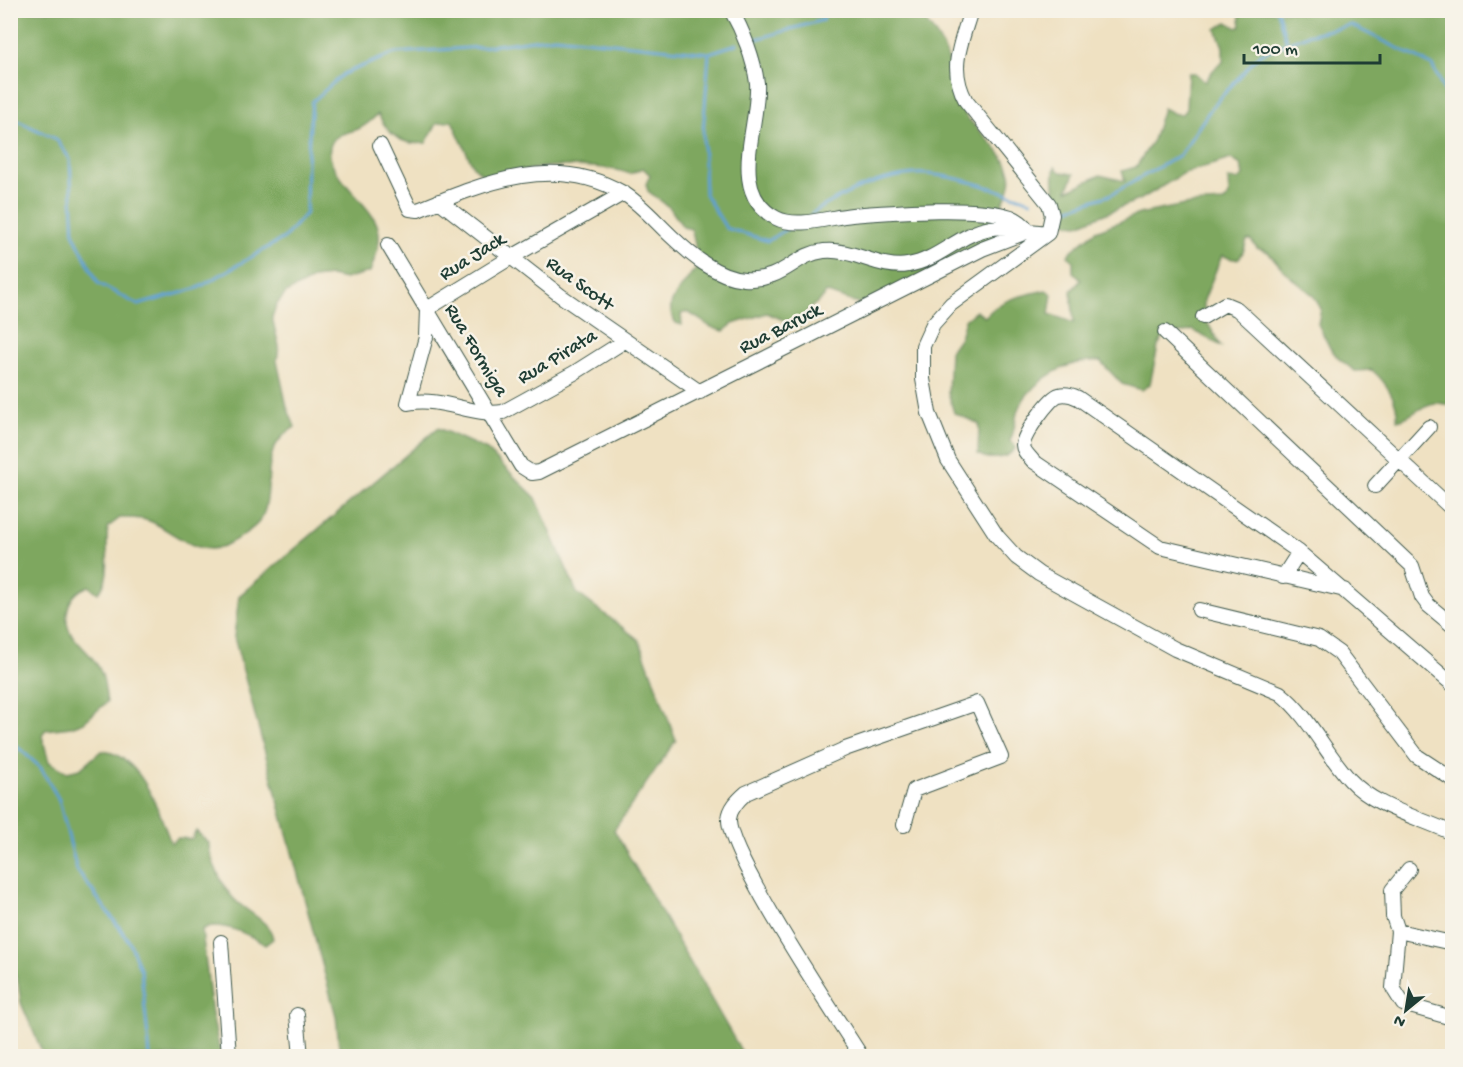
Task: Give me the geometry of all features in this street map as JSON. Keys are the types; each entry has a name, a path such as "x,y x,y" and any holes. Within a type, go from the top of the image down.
{"street":[{"path":"731,10 744,39 756,81 758,105 748,166 749,183 755,199 766,212 787,222 853,215 969,211 1013,218 1029,231"},
{"path":"971,10 956,61 959,88 966,101 1049,204 1052,215 1048,233 951,304 933,324 923,346 923,378 937,436 948,460 996,536 1016,556 1060,585 1175,649 1280,693 1293,703 1350,780 1364,792 1452,834"},
{"path":"380,145 407,206 418,210 484,184 538,172 579,177 624,194 703,262 724,274 740,279 769,277 822,251 853,254 895,266 907,266 932,257 978,231 1008,228 1029,231"},
{"name":"Rua Jack","path":"427,309 510,258 624,194"},
{"name":"Rua Scott","path":"440,201 510,258 623,342 700,392"},
{"name":"Rua Baruck","path":"532,473 539,472 700,392 982,249 1029,231 1048,233"},
{"name":"Rua Formiga","path":"388,245 521,466 532,473"},
{"path":"1203,317 1219,306 1232,305 1401,459 1452,509"},
{"name":"Rua Pirata","path":"427,309 426,337 408,403 433,400 489,412 503,412 623,342"},
{"path":"1165,332 1412,566 1422,597 1452,625"},
{"path":"1345,590 1172,551 1149,542 1033,461 1026,453 1023,444 1026,436 1051,398 1059,394 1078,398 1299,552 1345,590 1452,684"},
{"path":"1375,486 1429,427"},
{"path":"1283,577 1299,552"},
{"path":"1199,610 1319,639 1330,645 1339,653 1417,756 1451,775"},
{"path":"861,1056 757,886 732,838 729,819 734,804 746,793 845,749 976,703 1001,756 914,790 904,825"},
{"path":"1409,869 1392,890 1393,916 1398,931 1393,988 1403,1004 1452,1018"},
{"path":"1398,931 1452,943"},
{"path":"221,942 229,1056"},
{"path":"297,1015 301,1056"}],"green space":[{"path":"915,10 932,30 945,52 962,110 997,149 1007,164 1011,181 995,222 995,242 859,304 825,292 824,297 807,311 800,327 767,313 733,324 724,331 709,326 687,312 681,314 682,325 676,323 671,309 674,297 697,269 698,260 691,229 683,227 670,208 648,191 646,184 650,175 643,168 630,174 584,166 558,166 485,177 473,166 452,121 437,123 426,143 410,143 391,133 378,114 363,127 341,134 332,142 329,152 332,163 374,219 378,228 379,245 370,272 345,279 331,276 314,278 286,293 277,304 272,317 279,346 277,361 287,407 295,427 283,436 275,447 269,470 265,508 261,519 239,538 215,549 205,549 186,542 144,519 120,518 108,527 107,570 103,586 98,593 89,586 78,592 69,604 67,618 71,634 100,670 107,702 84,722 71,727 45,730 42,736 49,762 67,772 80,769 101,751 115,754 127,762 146,786 171,843 178,838 192,839 196,831 209,843 217,872 230,894 268,927 273,939 265,945 252,937 225,927 208,927 202,930 212,1015 221,1056 44,1056 21,1003 18,982 11,964 11,11"},
{"path":"1239,11 1452,11 1452,407 1435,403 1397,420 1394,399 1387,386 1377,375 1372,370 1355,371 1339,359 1330,348 1318,324 1321,309 1313,295 1288,275 1268,252 1257,248 1251,240 1247,240 1239,258 1233,259 1222,255 1204,300 1204,317 1221,346 1193,330 1163,337 1158,346 1150,384 1142,390 1122,384 1100,361 1088,361 1065,367 1035,386 1020,405 1010,441 1016,447 1013,451 998,458 987,458 978,454 979,424 954,413 948,393 950,351 960,337 965,320 976,311 985,317 1005,302 1046,290 1052,294 1049,314 1074,323 1071,291 1081,280 1073,272 1073,260 1068,256 1070,252 1096,231 1139,214 1190,204 1224,202 1229,195 1228,179 1237,180 1243,176 1241,165 1231,159 1184,173 1143,198 1078,225 1069,224 1053,212 1055,167 1060,172 1074,174 1067,191 1100,175 1125,181 1122,171 1136,167 1153,140 1163,108 1175,114 1182,114 1186,109 1188,73 1195,73 1205,82 1214,69 1223,62 1223,47 1216,29 1227,22 1237,28 1241,26"},
{"path":"438,428 487,450 536,498 577,593 639,640 676,740 614,830 744,1056 340,1056 336,1016 234,637 239,596"}],"waterway":[{"path":"753,40 823,20 826,10"},
{"path":"1277,10 1287,43"},
{"path":"1064,210 1110,195 1180,155 1212,107 1260,54 1307,35 1351,25 1432,65 1452,107"},
{"path":"10,117 56,139 70,159 74,235 98,283 138,305 198,288 284,238 306,213 307,161 312,102 343,74 395,53 482,47 555,37 709,53"},
{"path":"737,44 709,53 703,133 705,194 726,228 768,241 788,228"},
{"path":"811,214 860,188 886,179 914,174 956,179 1031,201"},
{"path":"10,740 41,768 59,800 77,870 129,941 141,971 150,1056"}]}
